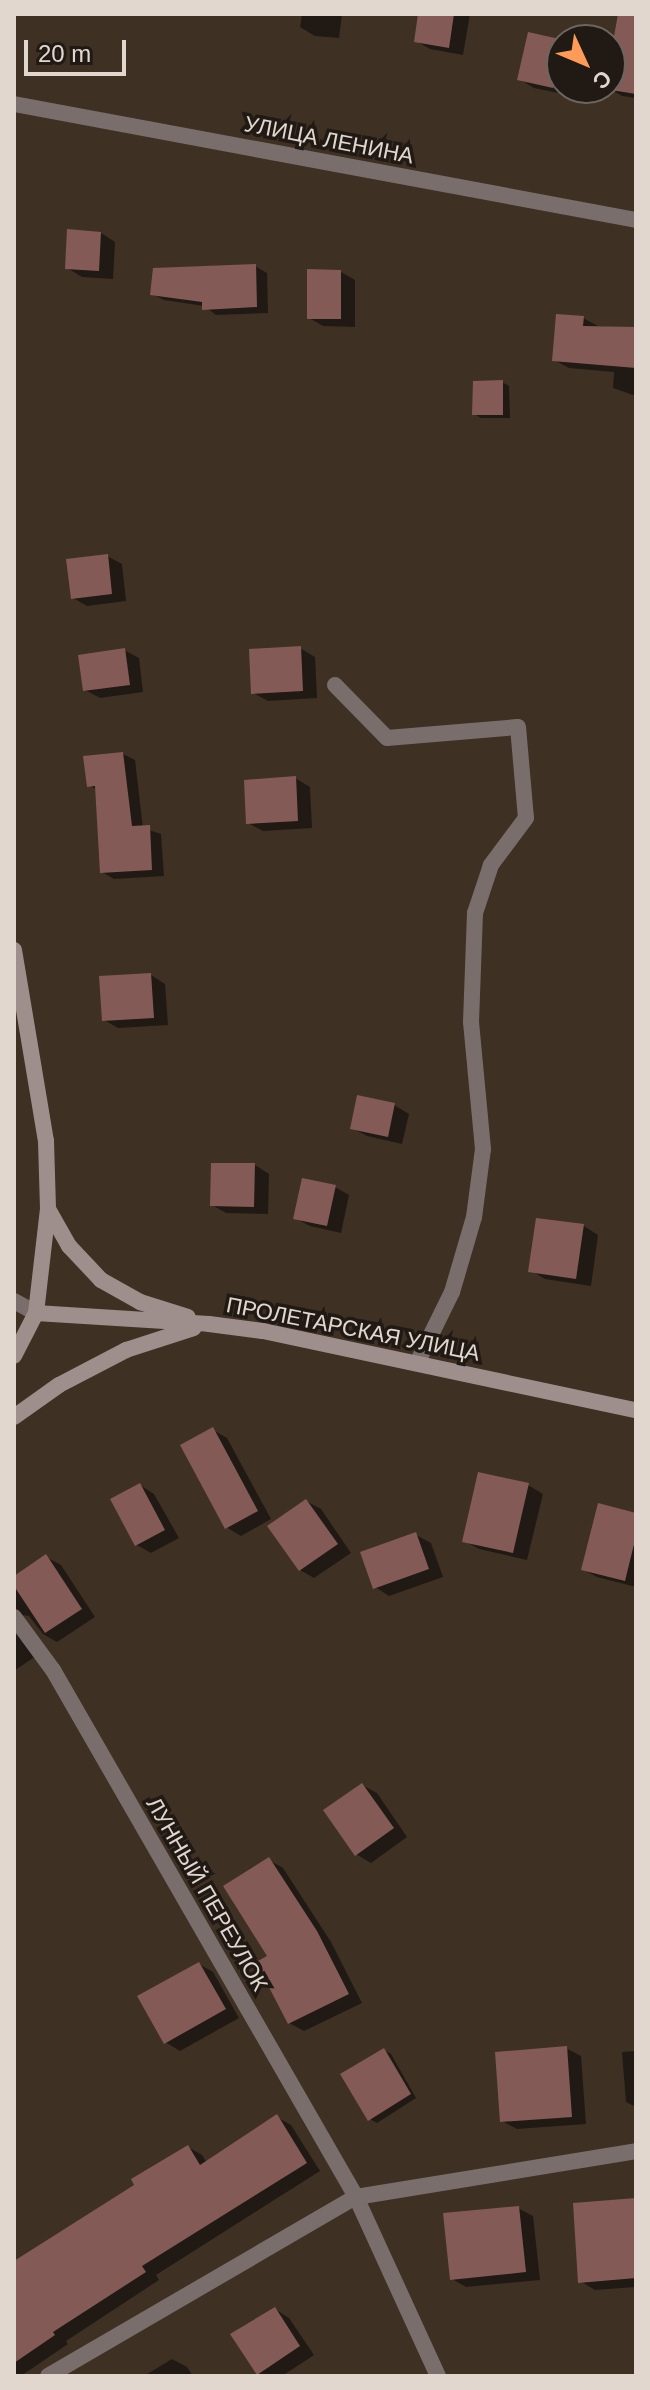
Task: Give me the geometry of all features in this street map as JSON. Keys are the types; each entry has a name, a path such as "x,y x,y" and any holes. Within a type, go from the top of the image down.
{"street":[{"name":"УЛИЦА ЛЕНИНА","path":"14,104 636,220"},
{"path":"335,685 387,738 518,727 526,818 491,865 475,913 471,1022 483,1149 474,1217 452,1292 417,1363"},
{"path":"14,950 46,1141 48,1209 36,1313 14,1356"},
{"path":"48,1209 69,1246 101,1280 140,1302 209,1324"},
{"name":"ПРОЛЕТАРСКАЯ УЛИЦА","path":"14,1301 36,1313 209,1324 263,1331 636,1410"},
{"path":"14,1417 59,1385 126,1350 209,1324"},
{"name":"ЛУННЫЙ ПЕРЕУЛОК","path":"14,1617 53,1670 356,2197 438,2376"},
{"path":"48,2376 356,2197 636,2151"}],"building":[{"path":"418,14 454,14 449,48 414,42"},
{"path":"618,14 636,14 636,94 626,92 626,24 616,24"},
{"path":"528,32 546,36 546,86 517,80"},
{"path":"67,229 101,232 99,271 65,269"},
{"path":"256,264 257,307 202,310 202,302 150,295 153,268"},
{"path":"307,269 341,270 341,319 307,319"},
{"path":"556,314 584,316 583,326 636,327 636,368 552,361"},
{"path":"503,380 503,415 472,415 473,381"},
{"path":"108,554 112,594 71,599 66,559"},
{"path":"301,646 303,691 251,694 249,649"},
{"path":"125,648 130,685 83,691 78,655"},
{"path":"123,752 132,826 150,825 152,870 100,873 95,786 87,787 83,756"},
{"path":"296,776 298,821 246,824 244,780"},
{"path":"151,973 154,1018 102,1021 99,976"},
{"path":"357,1095 395,1103 388,1137 350,1129"},
{"path":"211,1163 255,1163 254,1207 210,1206"},
{"path":"302,1178 336,1185 327,1226 293,1219"},
{"path":"536,1218 584,1224 576,1279 528,1272"},
{"path":"213,1427 258,1511 225,1529 180,1445"},
{"path":"478,1472 529,1483 513,1553 462,1542"},
{"path":"140,1483 165,1530 135,1546 110,1499"},
{"path":"306,1499 338,1544 299,1571 267,1526"},
{"path":"598,1503 636,1513 636,1536 625,1581 581,1570"},
{"path":"416,1532 429,1569 373,1589 360,1552"},
{"path":"46,1554 82,1609 45,1633 14,1586 14,1576"},
{"path":"362,1783 394,1828 355,1856 323,1810"},
{"path":"269,1857 317,1931 349,1994 288,2024 256,1962 267,1956 223,1886"},
{"path":"199,1962 226,2009 164,2044 137,1996"},
{"path":"567,2046 572,2117 500,2122 495,2052"},
{"path":"384,2048 411,2094 368,2121 340,2074"},
{"path":"277,2114 307,2163 142,2266 146,2272 53,2332 55,2335 14,2363 14,2261 134,2185 131,2179 188,2145 200,2165"},
{"path":"636,2198 636,2278 578,2283 573,2203"},
{"path":"519,2206 526,2272 450,2280 443,2213"},
{"path":"275,2307 300,2346 257,2375 230,2334"}]}
